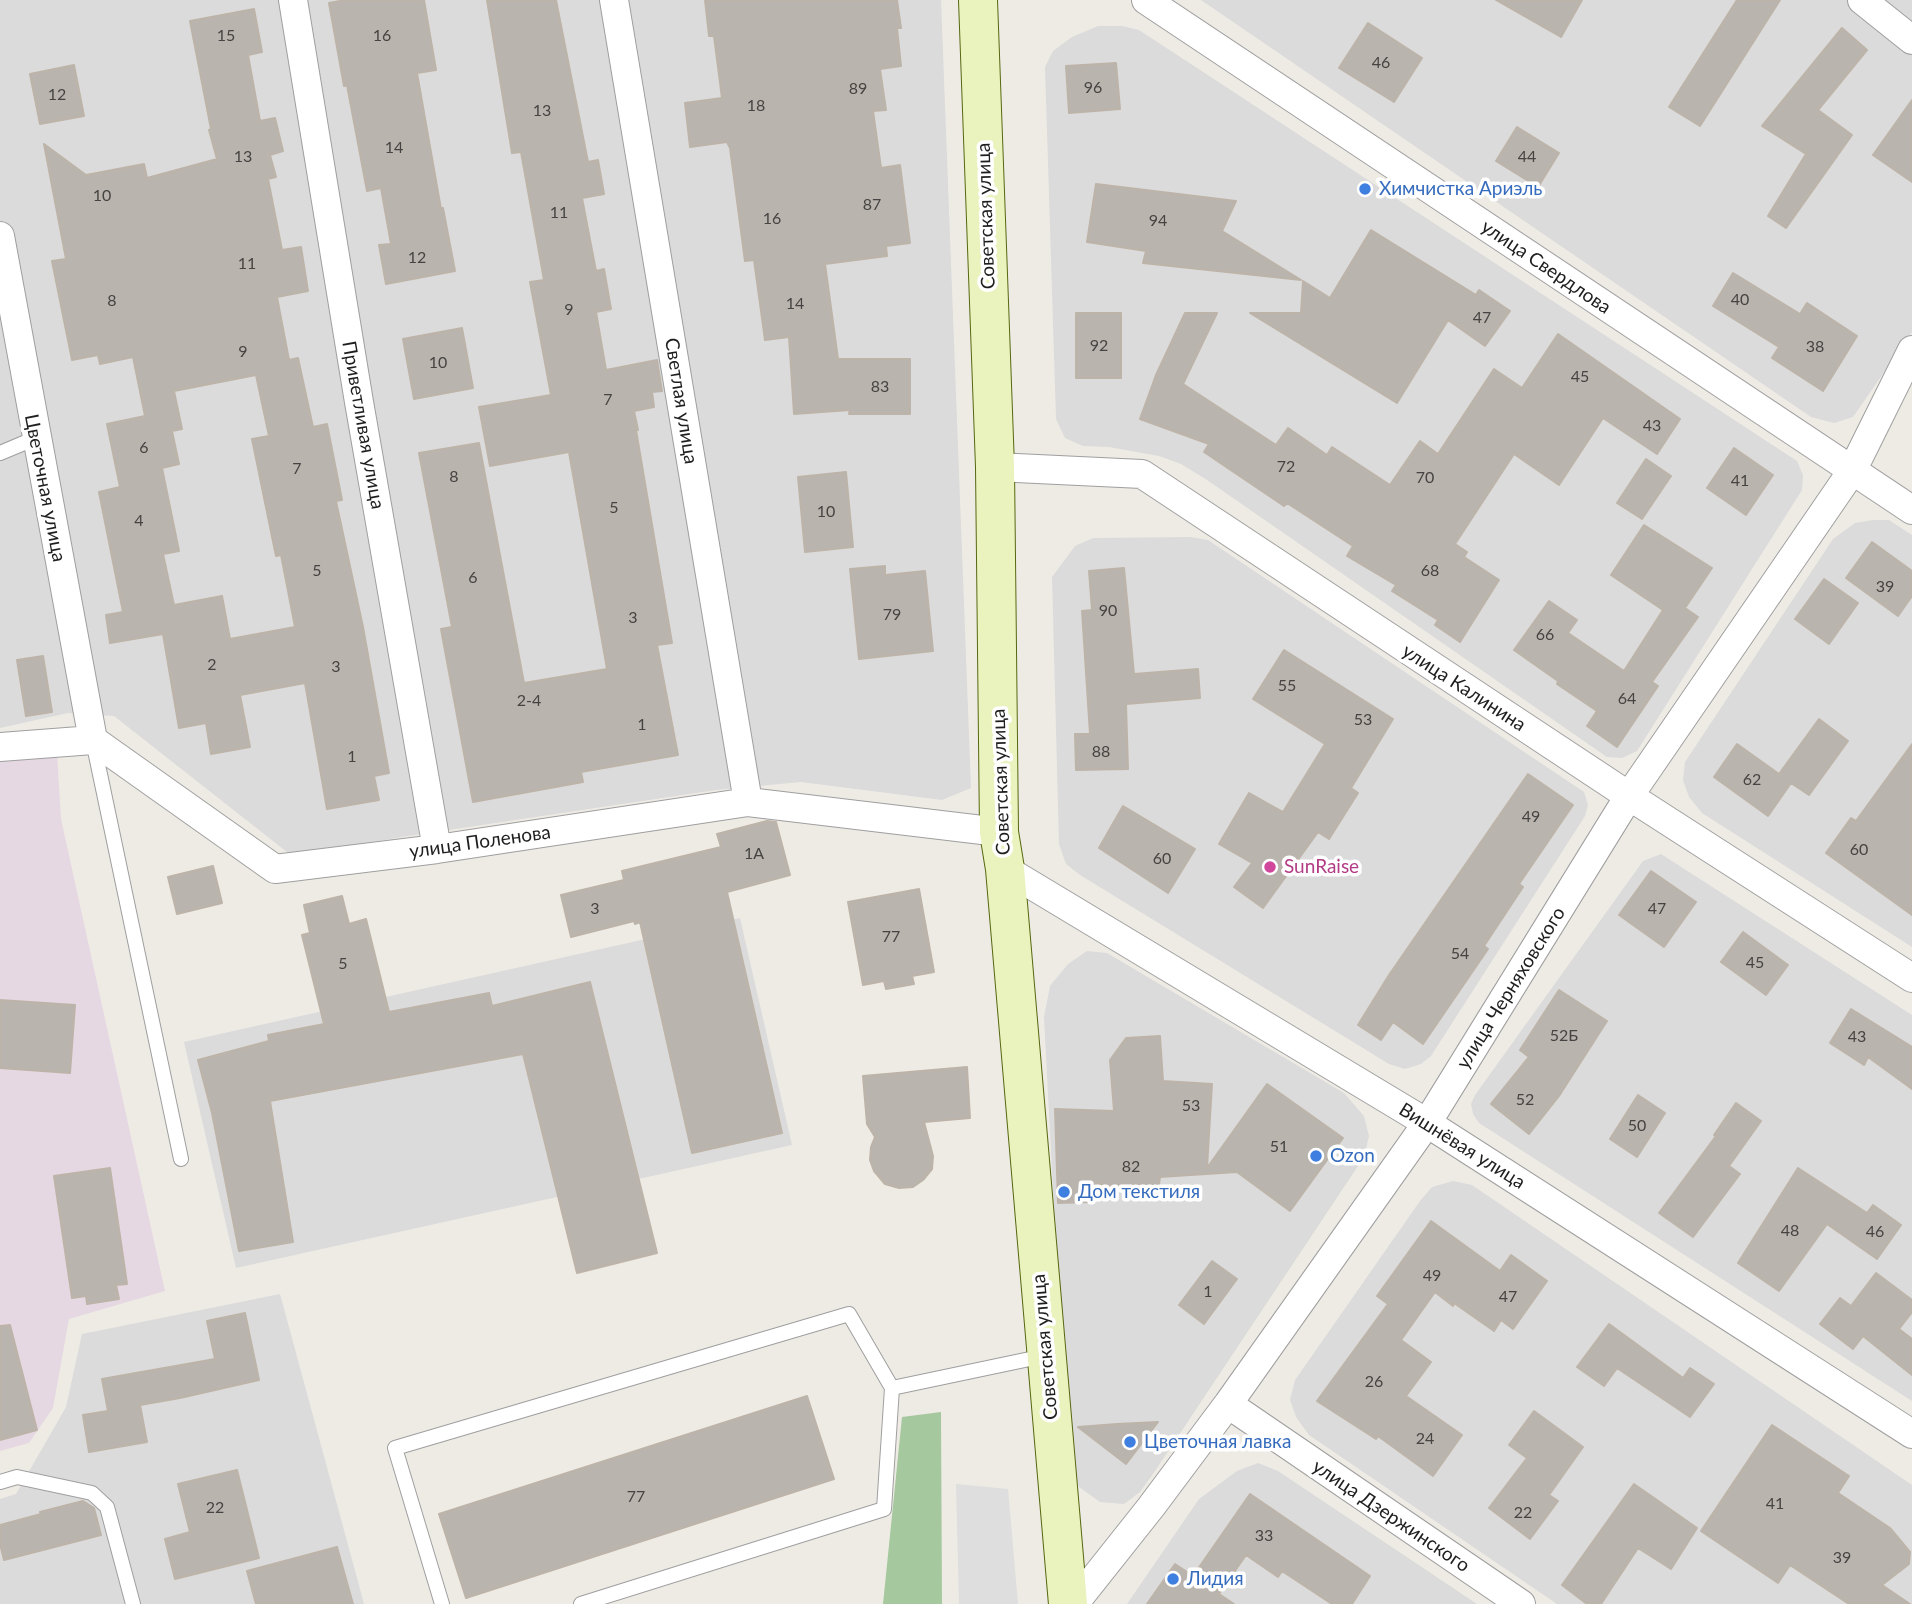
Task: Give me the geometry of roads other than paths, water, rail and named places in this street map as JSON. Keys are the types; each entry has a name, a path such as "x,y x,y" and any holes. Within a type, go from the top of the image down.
{"street":[{"name":"Приветливая улица","path":"293,0 361,415 437,849"},
{"name":"Светлая улица","path":"614,0 748,802"},
{"name":"Советская улица","path":"978,0 995,467 1002,850 1068,1604"},
{"name":"улица Свердлова","path":"1146,0 1912,510"},
{"path":"1863,0 1912,40"},
{"name":"Цветочная улица","path":"0,236 93,740"},
{"name":"улица Черняховского","path":"1074,1604 1228,1404 1427,1123 1629,796 1852,471 1912,350"},
{"name":"улица Калинина","path":"995,467 1142,474 1629,796 1912,978"},
{"name":"улица Поленова","path":"93,740 275,869 437,849 748,802 1002,850"},
{"path":"0,747 93,740"},
{"name":"Вишнёвая улица","path":"1002,850 1912,1434"},
{"name":"улица Дзержинского","path":"1228,1404 1521,1604"}],"lane":[{"path":"0,453 36,438"},
{"path":"93,740 181,1159"},
{"path":"443,1604 395,1448 849,1314 892,1388 884,1509 581,1604"},
{"path":"892,1388 1046,1356"},
{"path":"0,1482 17,1477 92,1493 107,1507 134,1604"}],"place":[{"name":"Химчистка Ариэль","path":"1365,189"},
{"name":"SunRaise","path":"1270,867"},
{"name":"Ozon","path":"1316,1156"},
{"name":"Дом текстиля","path":"1064,1192"},
{"name":"Цветочная лавка","path":"1130,1442"},
{"name":"Лидия","path":"1173,1579"}]}
